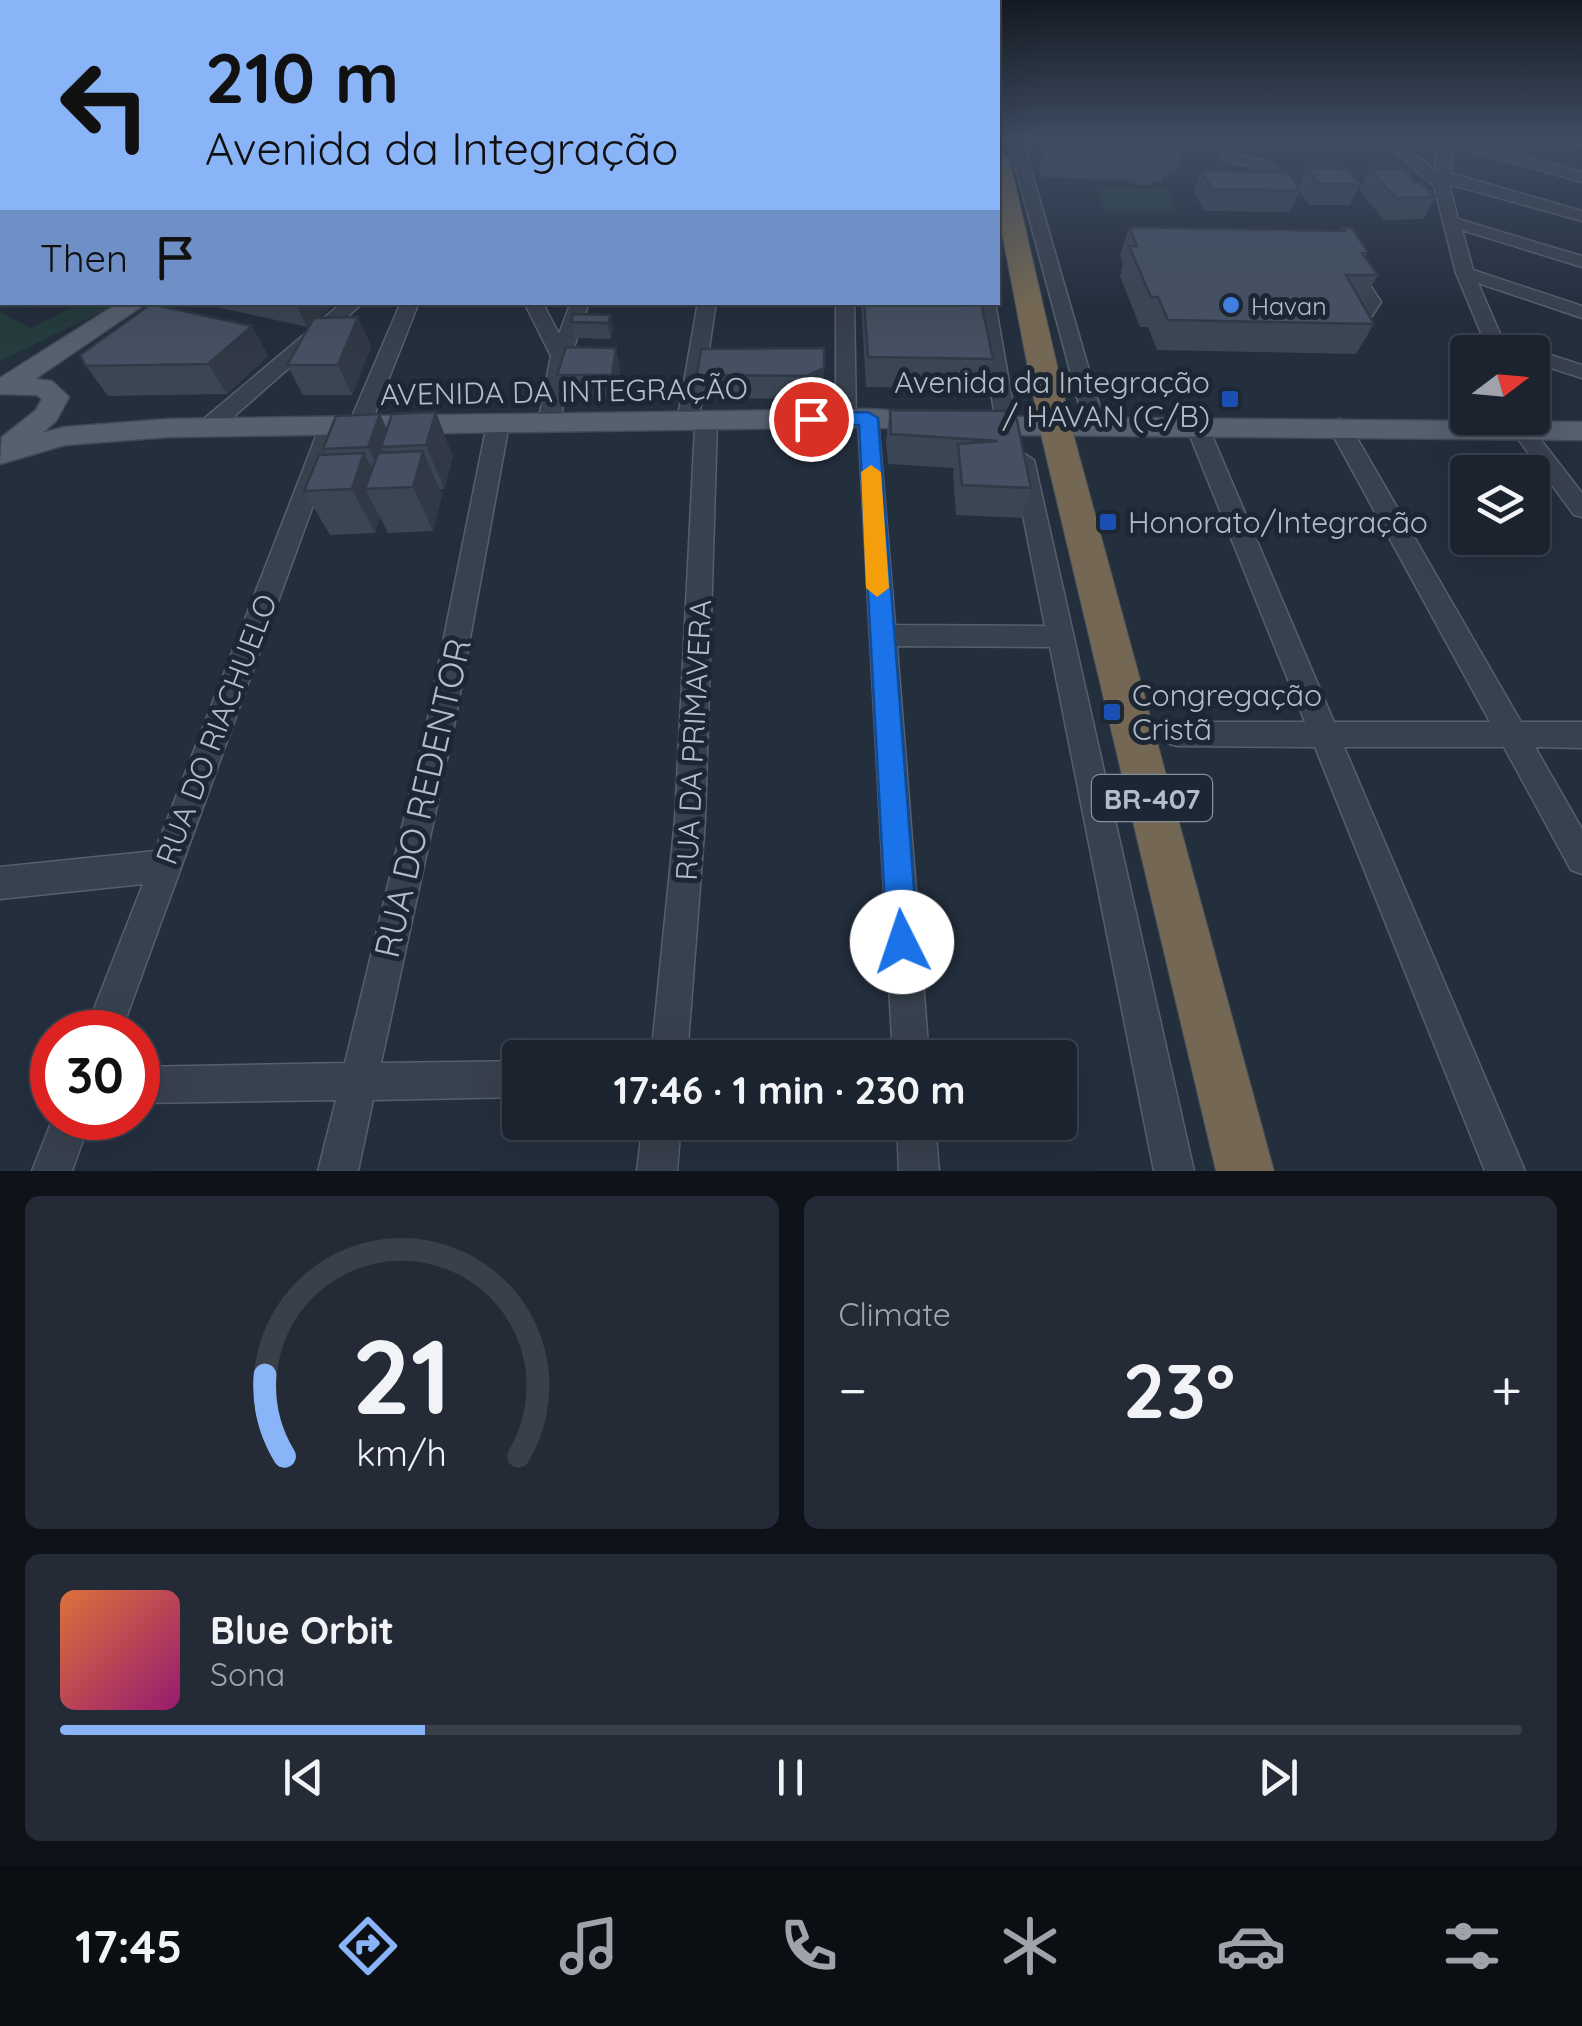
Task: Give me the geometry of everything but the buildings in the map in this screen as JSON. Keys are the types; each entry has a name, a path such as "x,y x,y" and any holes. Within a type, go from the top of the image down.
{"highway":[{"name":"BR-407","path":"1004,194 1042,416 1246,1171"}],"main road":[{"path":"3,387 133,305"},
{"path":"0,453 34,427 70,372 151,305"},
{"name":"AVENIDA DA INTEGRAÇÃO","path":"3,387 43,386 55,400 83,419 169,428"},
{"name":"AVENIDA DA INTEGRAÇÃO","path":"0,453 64,436 169,428 900,420 1450,406"},
{"name":"AVENIDA DA INTEGRAÇÃO","path":"1042,416 1198,426 1450,421"},
{"name":"AVENIDA DA INTEGRAÇÃO","path":"1550,417 1581,417"}],"street":[{"path":"1020,194 1042,416 1025,467 1174,1171"},
{"path":"1445,194 1465,274 1490,335"},
{"path":"1494,194 1582,216"},
{"path":"1452,222 1582,262"},
{"path":"1338,254 1372,302 1365,312"},
{"path":"1465,274 1582,312"},
{"path":"207,428 351,305"},
{"name":"RUA DO RIACHUELO","path":"111,1010 164,866 345,426 408,305"},
{"path":"535,305 561,356"},
{"path":"549,423 561,356 579,305"},
{"name":"RUA DA PRIMAVERA","path":"671,1040 690,820 697,422 707,305"},
{"path":"845,305 880,635 910,1040"},
{"path":"987,305 1042,416"},
{"path":"1550,361 1582,372"},
{"name":"RUA DO REDENTOR","path":"338,1171 439,732 498,424"},
{"path":"1198,426 1505,1171"},
{"path":"1340,426 1582,859"},
{"path":"1537,435 1582,509"},
{"path":"880,635 1063,638"},
{"path":"1178,734 1582,735"},
{"path":"0,882 164,866"},
{"path":"160,1085 502,1079"},
{"path":"52,1171 64,1140"},
{"path":"657,1171 660,1140"},
{"path":"917,1140 920,1171"}],"green space":[{"path":"1099,194 1170,194 1178,212 1106,212"},
{"path":"76,305 115,305 0,361 0,312 31,328"}],"slow traffic":[{"path":"871,472 877,588"}],"place":[{"name":"Havan","path":"1231,305"},
{"name":"Avenida da Integração / HAVAN (C/B)","path":"1230,399"},
{"name":"Honorato/Integração","path":"1108,522"},
{"name":"Congregação Cristã","path":"1112,712"}],"route":[{"path":"811,419 868,418 902,942"}]}
